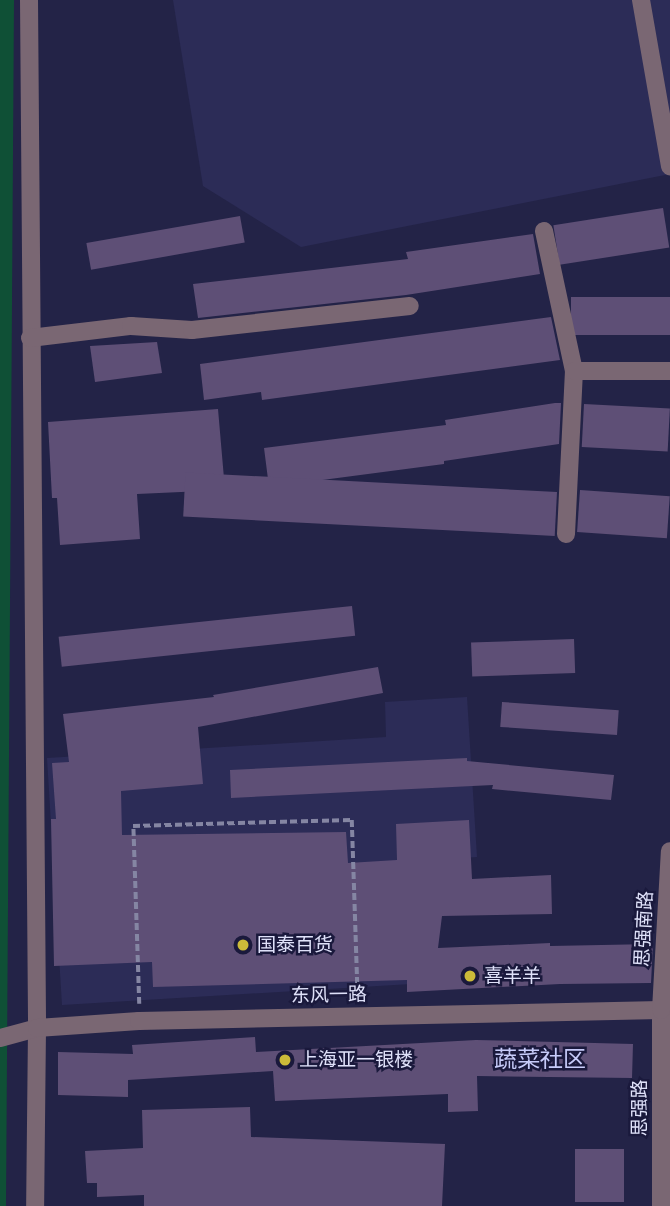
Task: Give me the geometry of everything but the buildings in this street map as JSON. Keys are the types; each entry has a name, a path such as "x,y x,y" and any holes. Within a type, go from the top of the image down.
{"street":[{"path":"29,0 37,1028 35,1206"},
{"path":"641,0 670,166"},
{"path":"544,231 574,371 566,534"},
{"path":"30,338 131,326 192,330 410,306"},
{"path":"574,371 670,371"},
{"name":"思强南路","path":"661,1010 670,851"},
{"name":"东风一路","path":"0,1038 37,1028 139,1021 661,1010"},
{"name":"思强路","path":"661,1010 661,1206"}],"path":[{"path":"139,1021 133,826 311,821 352,820 358,1015"}],"shaded area":[{"path":"0,0 14,0 6,1206 0,1206"},
{"path":"173,0 670,0 670,174 301,247 203,186"},
{"path":"467,697 477,857 404,862 411,984 62,1005 47,758 386,737 385,702"}],"place":[{"name":"国泰百货","path":"243,945"},
{"name":"喜羊羊","path":"470,976"},
{"name":"上海亚一银楼","path":"285,1060"}],"district":[{"name":"蔬菜社区","path":"540,1060"}]}
